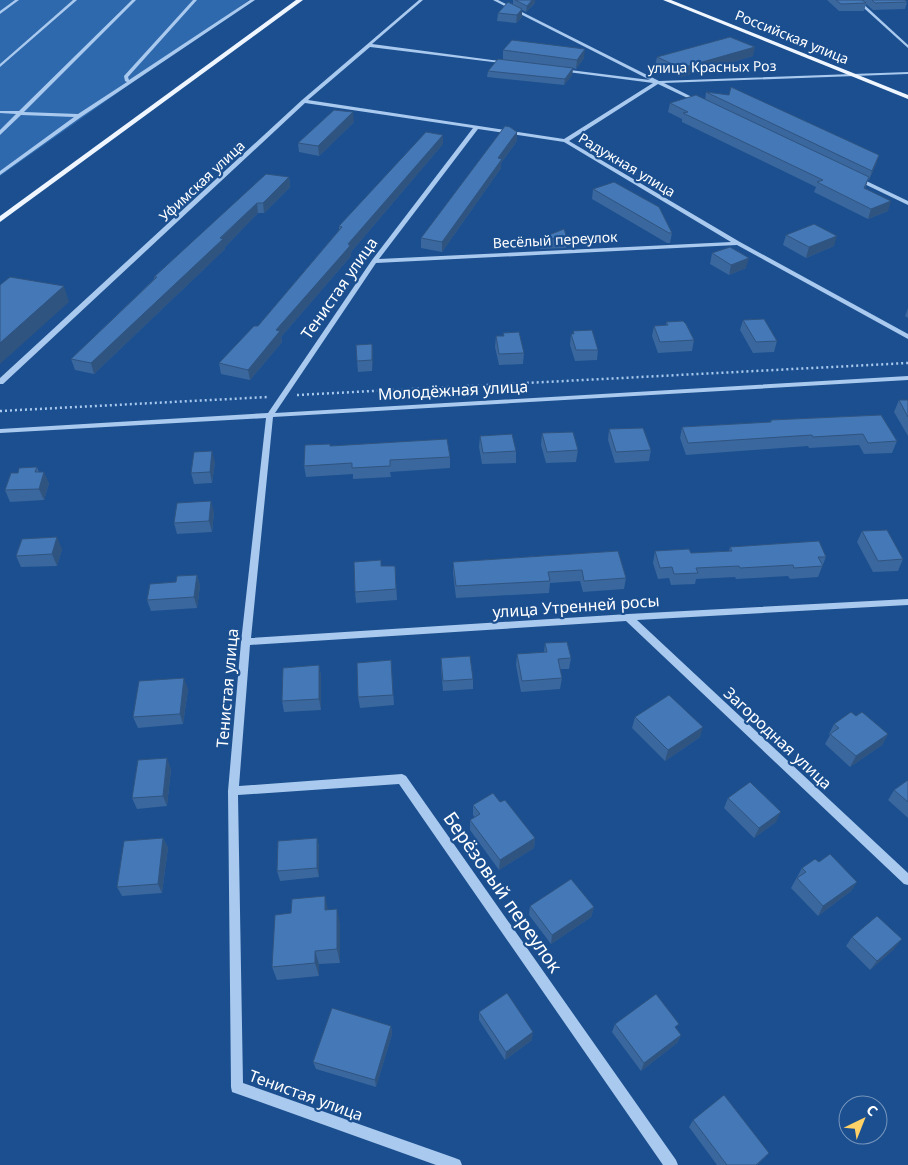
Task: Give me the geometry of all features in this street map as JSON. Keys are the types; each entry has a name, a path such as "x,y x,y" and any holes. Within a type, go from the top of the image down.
{"main road":[{"path":"0,220 300,0"},
{"name":"Российская улица","path":"666,0 908,97"}],"street":[{"path":"0,66 75,0"},
{"path":"0,133 134,0"},
{"path":"131,82 127,81 126,78 195,0"},
{"path":"0,172 79,116 253,0"},
{"name":"Уфимская улица","path":"0,382 304,101 421,0"},
{"path":"494,0 702,104"},
{"path":"856,0 908,47"},
{"path":"368,45 512,64"},
{"name":"улица Красных Роз","path":"560,70 657,82 908,73"},
{"path":"565,141 657,82"},
{"name":"Радужная улица","path":"304,101 565,141 738,243 908,337"},
{"path":"0,112 79,116"},
{"name":"Тенистая улица","path":"455,1165 237,1087 233,791 246,642 270,414 374,261 476,128"},
{"path":"854,177 908,203"},
{"name":"Весёлый переулок","path":"374,261 738,243"},
{"name":"Молодёжная улица","path":"0,431 908,378"},
{"name":"улица Утренней росы","path":"246,642 628,617 908,602"},
{"name":"Загородная улица","path":"628,617 908,880"},
{"name":"Берёзовый переулок","path":"233,791 402,779 671,1165"}],"lane":[{"path":"0,13 17,0"}],"path":[{"path":"0,411 908,363"}],"shaded area":[{"path":"0,0 249,0 0,176"}],"building":[{"path":"515,0 532,0 527,6"},
{"path":"836,0 862,0 866,3 841,4"},
{"path":"872,0 905,0 907,2 875,3"},
{"path":"508,2 522,9 517,15 498,13"},
{"path":"730,37 755,47 681,68 657,57"},
{"path":"512,40 585,49 577,60 503,50"},
{"path":"498,59 573,68 565,79 488,71"},
{"path":"731,87 879,155 872,171 706,92 729,95"},
{"path":"696,95 869,177 864,188 891,201 871,209 817,182 823,180 683,113 688,112 670,103"},
{"path":"334,110 353,112 318,146 298,143"},
{"path":"505,126 517,132 498,158 502,159 442,242 421,238"},
{"path":"426,132 443,135 276,330 280,331 248,370 219,363 254,326 258,326 342,227 339,226"},
{"path":"266,174 289,177 263,203 257,203 220,238 223,239 91,363 71,359 157,277 154,277"},
{"path":"614,182 659,207 672,233 593,189"},
{"path":"814,224 837,236 809,247 786,235"},
{"path":"564,229 567,238 541,239 541,238"},
{"path":"730,247 749,258 731,265 712,253"},
{"path":"10,277 64,286 0,343 0,285"},
{"path":"764,319 777,341 756,342 743,320"},
{"path":"683,321 694,340 660,342 654,326 668,325 666,322"},
{"path":"592,330 598,350 576,350 571,334 574,334 573,331"},
{"path":"519,332 524,353 499,354 496,336 504,336 503,333"},
{"path":"372,344 372,360 357,361 356,345"},
{"path":"899,400 908,400 908,417"},
{"path":"881,415 897,441 868,443 863,434 813,437 812,435 688,443 682,427 771,422 771,420"},
{"path":"643,428 651,450 616,452 609,429"},
{"path":"573,432 578,450 547,452 542,433"},
{"path":"512,434 516,451 483,453 480,436"},
{"path":"447,439 450,457 390,460 390,466 352,468 352,463 304,466 305,445 330,444 330,446"},
{"path":"212,451 210,472 191,473 194,452"},
{"path":"37,467 35,472 44,472 39,489 5,490 11,473 18,473 19,468"},
{"path":"211,501 209,521 174,523 177,503"},
{"path":"887,530 903,559 878,561 862,531"},
{"path":"57,537 52,554 16,556 22,539"},
{"path":"819,541 826,557 818,557 823,566 794,568 793,565 696,568 698,573 674,574 672,567 660,568 655,551 689,549 691,553 732,551 730,547"},
{"path":"618,551 626,578 584,581 582,570 548,572 550,581 456,586 453,562"},
{"path":"381,560 381,566 395,566 396,589 355,592 354,562"},
{"path":"197,575 194,597 147,600 150,584 176,582 177,576"},
{"path":"567,642 571,658 558,659 562,678 522,681 517,654 547,652 545,643"},
{"path":"470,656 473,679 443,681 441,658"},
{"path":"391,660 393,695 358,697 357,663"},
{"path":"319,665 319,699 282,701 283,668"},
{"path":"184,678 180,714 133,717 139,681"},
{"path":"669,695 703,727 668,750 635,717"},
{"path":"851,712 856,716 862,712 888,734 856,756 830,734 839,728 834,724"},
{"path":"167,758 163,796 132,798 138,760"},
{"path":"908,780 908,802 894,790"},
{"path":"750,782 781,812 759,828 728,798"},
{"path":"493,793 500,802 505,800 535,838 500,860 470,820 480,814 473,805"},
{"path":"163,838 158,884 117,887 124,841"},
{"path":"317,838 317,868 277,871 278,841"},
{"path":"830,854 857,882 823,906 797,878 806,872 802,868 815,859 819,862"},
{"path":"571,879 594,907 552,935 530,906"},
{"path":"325,896 325,910 337,909 337,949 315,951 315,963 272,967 275,915 291,913 292,899"},
{"path":"877,916 902,939 877,961 852,937"},
{"path":"507,993 533,1032 506,1052 479,1012"},
{"path":"656,994 679,1024 675,1027 681,1035 644,1063 615,1024"},
{"path":"332,1008 391,1026 375,1080 313,1062"},
{"path":"724,1095 769,1153 756,1165 727,1165 693,1120"}]}
